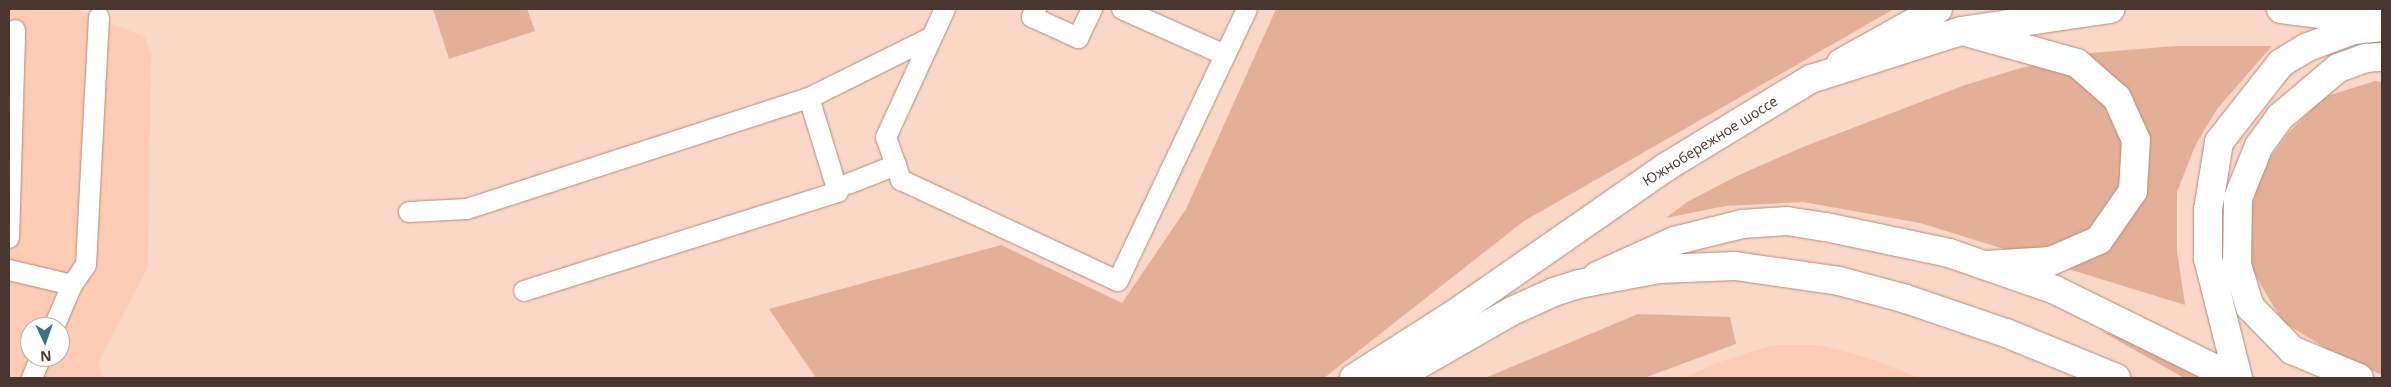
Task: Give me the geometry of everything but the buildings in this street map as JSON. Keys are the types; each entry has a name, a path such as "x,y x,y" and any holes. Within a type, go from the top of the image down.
{"main road":[{"path":"1811,79 1938,9"},
{"name":"Южнобережное шоссе","path":"1354,378 1453,315 1666,167 1811,79 1961,30 2110,9"},
{"path":"2281,9 2382,23"},
{"path":"2238,378 2208,259 2208,210 2219,142 2281,63 2308,47 2354,30 2382,28"},
{"path":"1961,30 2077,63 2117,98 2136,140 2133,192 2099,240 2051,261 1985,265"},
{"path":"2359,378 2292,350 2250,307 2237,265 2238,198 2259,146 2280,117 2338,68 2366,58 2382,57"},
{"path":"1395,378 1512,311 1579,284 1674,241 1742,224 1787,222 1949,252 2055,290 2234,378"},
{"path":"1579,284 1660,269 1736,266 1792,273 1906,299 2006,333 2116,378"}],"lane":[{"path":"945,9 886,137 901,180 1118,281 1247,9"},
{"path":"1036,9 1032,17 1078,38 1092,9"},
{"path":"1122,9 1225,55"},
{"path":"58,317 72,285 86,265 99,17"},
{"path":"9,238 15,30"},
{"path":"409,212 467,208 809,98 932,37"},
{"path":"524,292 838,192 809,98"},
{"path":"848,184 896,165"},
{"path":"9,270 72,285"}],"shaded area":[{"path":"9,9 74,9 145,37 151,56 148,267 98,363 103,378 9,378"},
{"path":"433,9 527,9 535,31 449,59"},
{"path":"1276,9 1894,9 1524,221 1324,378 816,378 769,309 1001,245 1122,303 1186,209"},
{"path":"2176,46 2272,46 2217,109 2195,146 2177,192 2177,251 2185,305 1920,223 1803,202 1725,206 1666,218 1687,202 1737,176 1803,147 1965,85 2021,68 2091,53"},
{"path":"2375,81 2382,82 2382,375 2340,357 2283,322 2252,270 2249,214 2264,166 2288,133 2324,97"},
{"path":"1638,314 1730,317 1736,344 1644,378 1485,378"},
{"path":"2101,331 2204,365 2233,378 2184,378"},
{"path":"1773,345 1820,345 1875,360 1919,378 1685,378 1716,363"}]}
